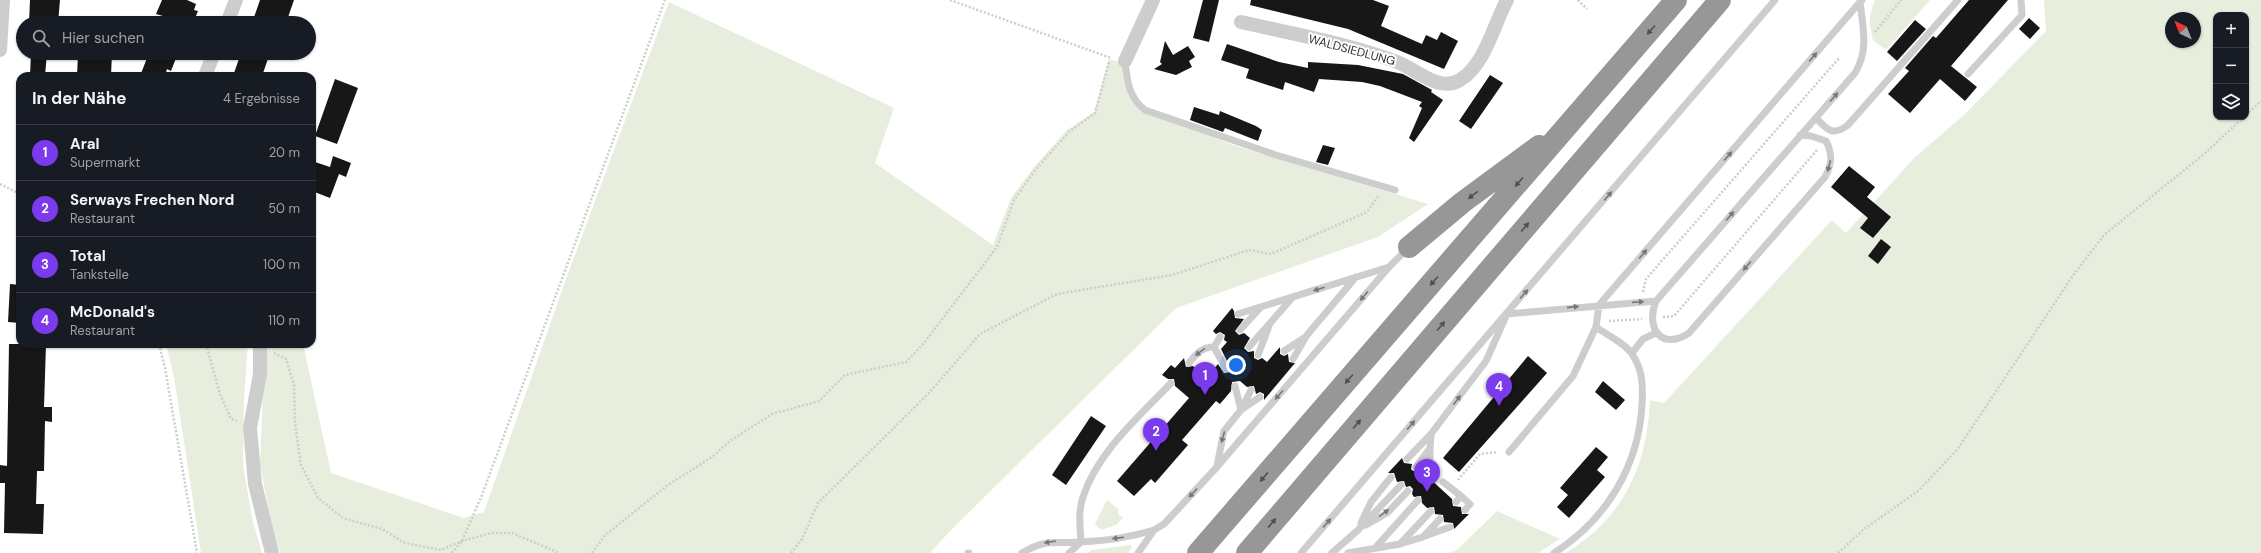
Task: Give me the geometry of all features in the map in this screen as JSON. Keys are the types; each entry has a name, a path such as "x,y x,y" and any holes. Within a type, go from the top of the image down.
{"highway":[{"path":"1198,553 1676,0"},
{"path":"1247,553 1720,0"},
{"path":"1409,247 1463,202 1572,121"}],"street":[{"path":"0,50 3,0"},
{"path":"230,16 236,0"},
{"path":"1125,61 1153,0"},
{"name":"WALDSIEDLUNG","path":"1241,22 1382,57 1398,62 1436,82 1450,84 1460,80 1470,72 1487,47 1496,19 1507,0"},
{"path":"207,72 211,60"},
{"path":"260,348 260,374 250,428 255,484 272,553"}],"lane":[{"path":"1301,553 1775,0"},
{"path":"1816,118 1828,130 1834,132 1840,131 1848,125 1958,0"},
{"path":"1968,74 2022,15 2021,0"},
{"path":"1826,141 1831,156 1830,167 1825,177 1689,332 1681,338 1672,340 1664,338 1656,333 1651,318 1656,301 1816,118 1860,64 1865,43 1861,1"},
{"path":"1509,452 1573,376 1596,325 1600,305 1861,1"},
{"path":"1125,61 1128,86 1136,103 1145,110 1276,155 1395,190"},
{"path":"1826,141 1834,132"},
{"path":"1800,135 1811,136 1826,141"},
{"path":"1022,553 1046,542 1080,542 1133,536 1154,530 1164,524 1216,468 1389,267 1409,247"},
{"path":"1238,314 1389,267"},
{"path":"1293,359 1307,335 1356,277"},
{"path":"1249,347 1292,298"},
{"path":"1507,314 1656,301"},
{"path":"1240,330 1261,306"},
{"path":"1407,459 1431,434 1486,361 1507,314"},
{"path":"1258,355 1270,322"},
{"path":"1554,553 1577,537 1595,519 1616,494 1633,458 1641,423 1643,383 1640,368 1632,353 1596,325"},
{"path":"1632,353 1643,339 1656,333"},
{"path":"1284,351 1307,335"},
{"path":"1214,347 1220,336"},
{"path":"1189,362 1198,352 1206,347 1214,347"},
{"path":"1214,347 1220,355 1226,369"},
{"path":"1069,553 1080,542 1080,513 1082,502 1097,469 1113,445 1171,382"},
{"path":"1236,386 1241,410"},
{"path":"1216,468 1224,431 1241,410 1251,390"},
{"path":"1241,410 1260,397"},
{"path":"1431,434 1430,462 1435,474"},
{"path":"1416,467 1430,448"},
{"path":"1424,474 1430,462"},
{"path":"1357,531 1371,502 1391,476"},
{"path":"1443,482 1449,491 1458,499 1470,504 1465,510"},
{"path":"1332,553 1357,531 1401,485"},
{"path":"1357,531 1387,512 1408,491"},
{"path":"1376,547 1418,500"},
{"path":"1400,544 1431,511"},
{"path":"1423,537 1440,519"},
{"path":"1348,553 1400,544 1450,527"},
{"path":"1138,553 1154,530"}],"path":[{"path":"452,553 462,541 485,487 665,0"},
{"path":"950,0 1111,58 1125,61"},
{"path":"1578,0 1587,9"},
{"path":"1877,30 1901,0"},
{"path":"1635,319 1641,302 1646,279 1840,56"},
{"path":"592,553 605,535 668,485 712,457 730,441 772,414 819,401 845,375 906,362 924,343 997,247 1014,200 1036,169 1068,132 1095,113 1111,58"},
{"path":"2249,112 2261,101"},
{"path":"1838,553 1863,530 1918,491 1957,450 2072,277 2104,235 2203,155 2241,120"},
{"path":"1596,325 1635,319 1674,316 1818,150"},
{"path":"0,184 16,192"},
{"path":"792,553 802,539 818,503 930,392 980,334 1057,294 1172,275 1249,250 1271,254 1368,212 1378,197 1381,187"},
{"path":"159,348 166,368 196,553"},
{"path":"207,348 220,394 231,419 250,428"},
{"path":"266,348 286,359 294,386 295,423 301,464 318,498 343,518 382,529 405,543 441,550 462,541 491,533 512,533 559,553"},
{"path":"1449,491 1480,454 1509,452"}],"green space":[{"path":"1875,0 1930,0 1886,50 1873,40 1870,16"},
{"path":"2044,0 2261,0 2261,553 1566,553 1586,539 1603,523 1629,488 1644,447 1650,400 1664,403 1832,220 1846,233 1915,157 1964,115 2046,31"},
{"path":"669,2 894,108 875,163 993,245 1011,198 1034,167 1067,130 1094,112 1109,59 1124,63 1127,90 1141,110 1236,146 1428,204 1378,237 1176,308 952,529 930,553 280,553 270,517 260,464 265,348 304,348 331,473 464,518 484,512 566,279"},
{"path":"167,348 248,348 244,399 243,465 252,518 262,553 201,553 174,377"},
{"path":"1107,500 1119,510 1118,514 1123,518 1116,525 1101,530 1095,524"},
{"path":"1497,511 1560,539 1538,553 1448,553 1457,550"},
{"path":"1130,545 1132,547 1128,553 1087,553 1092,550"}],"building":[{"path":"30,0 60,0 59,16 29,16"},
{"path":"162,0 187,0 196,4 194,10 198,11 196,16 163,16 156,14"},
{"path":"260,0 294,0 288,16 254,16"},
{"path":"1203,0 1219,0 1209,42 1193,38"},
{"path":"1251,0 1373,0 1389,6 1381,26 1422,44 1426,35 1437,40 1441,32 1458,41 1444,69 1348,29 1250,5"},
{"path":"1969,0 2008,0 1951,66 1977,87 1965,101 1940,79 1910,113 1888,94 1909,71 1905,68 1933,36 1936,38"},
{"path":"2029,18 2040,28 2030,39 2019,29"},
{"path":"1915,20 1926,29 1897,61 1887,52"},
{"path":"1165,41 1173,55 1188,46 1195,57 1189,61 1192,67 1176,75 1154,69 1162,64 1160,62"},
{"path":"1227,44 1279,62 1308,68 1308,62 1358,65 1403,74 1432,90 1431,92 1443,100 1414,142 1409,138 1422,108 1419,106 1422,102 1380,86 1362,82 1319,79 1314,92 1285,82 1283,90 1246,78 1249,69 1221,60"},
{"path":"31,60 46,60 45,72 30,72"},
{"path":"78,60 112,60 111,72 77,72"},
{"path":"146,60 175,60 171,71 167,69 166,72 142,72"},
{"path":"239,60 268,60 263,72 234,72"},
{"path":"1490,75 1503,83 1471,129 1459,121"},
{"path":"335,79 358,88 337,144 316,136"},
{"path":"1194,107 1219,115 1220,111 1256,126 1262,130 1258,141 1225,128 1223,132 1190,120"},
{"path":"1323,145 1335,148 1328,165 1316,162"},
{"path":"333,156 351,163 346,177 339,174 330,198 316,193 316,162 330,167"},
{"path":"1849,166 1875,187 1867,197 1891,217 1873,238 1860,228 1868,218 1831,187"},
{"path":"1881,239 1891,247 1878,264 1868,256"},
{"path":"10,284 16,285 16,323 8,322"},
{"path":"1232,308 1235,318 1244,319 1235,331 1239,335 1244,333 1250,338 1244,348 1248,352 1254,351 1254,358 1258,360 1262,358 1267,362 1280,347 1280,354 1284,356 1288,354 1289,362 1295,363 1264,400 1264,394 1260,392 1256,394 1254,386 1247,387 1240,381 1232,382 1231,391 1220,404 1216,401 1182,440 1188,445 1155,483 1151,479 1134,496 1117,481 1189,398 1175,386 1174,379 1168,379 1162,375 1171,365 1175,368 1184,358 1186,367 1193,366 1206,378 1218,364 1224,373 1230,372 1230,367 1221,349 1227,342 1224,340 1225,335 1220,332 1216,334 1213,331"},
{"path":"9,344 16,344 16,348 46,348 44,407 52,407 52,422 45,421 44,471 37,471 36,504 44,504 43,534 4,533 5,483 0,483 0,465 7,466"},
{"path":"1528,356 1547,373 1459,472 1443,458"},
{"path":"1603,381 1625,400 1616,410 1595,392"},
{"path":"1091,416 1106,426 1066,485 1052,475"},
{"path":"1596,447 1608,457 1597,470 1605,477 1569,518 1557,507 1568,495 1560,488"},
{"path":"1402,458 1404,463 1412,464 1411,469 1413,471 1420,471 1419,475 1421,478 1428,477 1452,499 1453,506 1461,507 1462,514 1469,514 1454,529 1453,523 1444,522 1443,515 1435,514 1434,507 1427,508 1422,503 1421,496 1414,497 1412,494 1413,489 1410,486 1406,487 1404,481 1397,482 1394,473 1388,473"}],"place":[{"name":"Aral","path":"1205,395"},
{"name":"McDonald's","path":"1499,406"},
{"name":"Serways Frechen Nord","path":"1156,451"},
{"name":"Total","path":"1427,492"}]}
